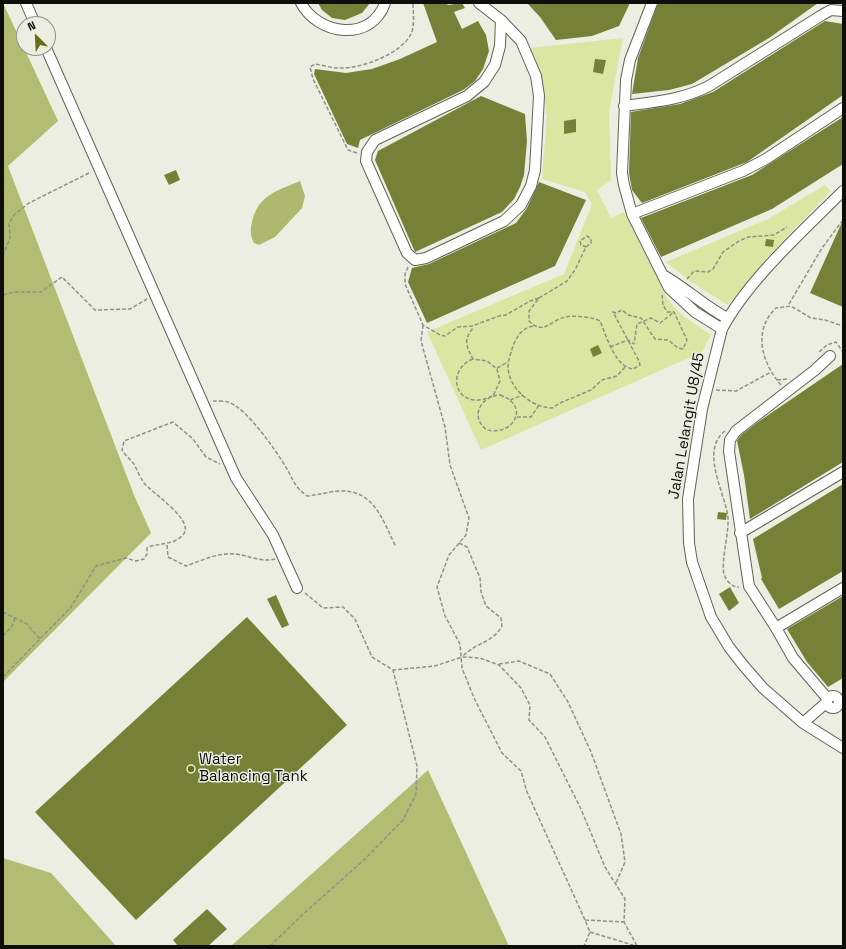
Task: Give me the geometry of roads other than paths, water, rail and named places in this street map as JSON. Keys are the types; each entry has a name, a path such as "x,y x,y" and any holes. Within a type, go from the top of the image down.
{"street":[{"path":"26,3 32,16"},
{"path":"301,3 307,12 319,23 336,30 345,31 367,25 378,15 385,3"},
{"path":"479,3 501,20 521,40 536,76 539,96 535,170 531,186 521,205 504,221 426,258 415,260 407,253 386,207 366,161 367,152 375,140 468,96 484,82 495,65 500,46 501,20"},
{"path":"652,3 630,60 626,80 624,106 623,180 632,214 662,275 694,312 722,329"},
{"path":"624,106 672,100 694,93 709,86 827,12 835,10 843,11"},
{"path":"50,56 236,478 273,535 297,588"},
{"path":"632,214 754,165 843,108"},
{"name":"Jalan Lelangit U8/45","path":"843,191 769,267 727,318 722,329 707,388 688,499 689,544 692,562 711,617 729,647 763,688 806,725 843,748"},
{"path":"672,286 727,318"},
{"path":"806,725 835,703 793,658 749,586 729,457 730,440 740,427 830,356"},
{"path":"740,534 843,472"},
{"path":"776,628 843,588"}],"place":[{"name":"Water Balancing Tank","path":"191,769"}]}
